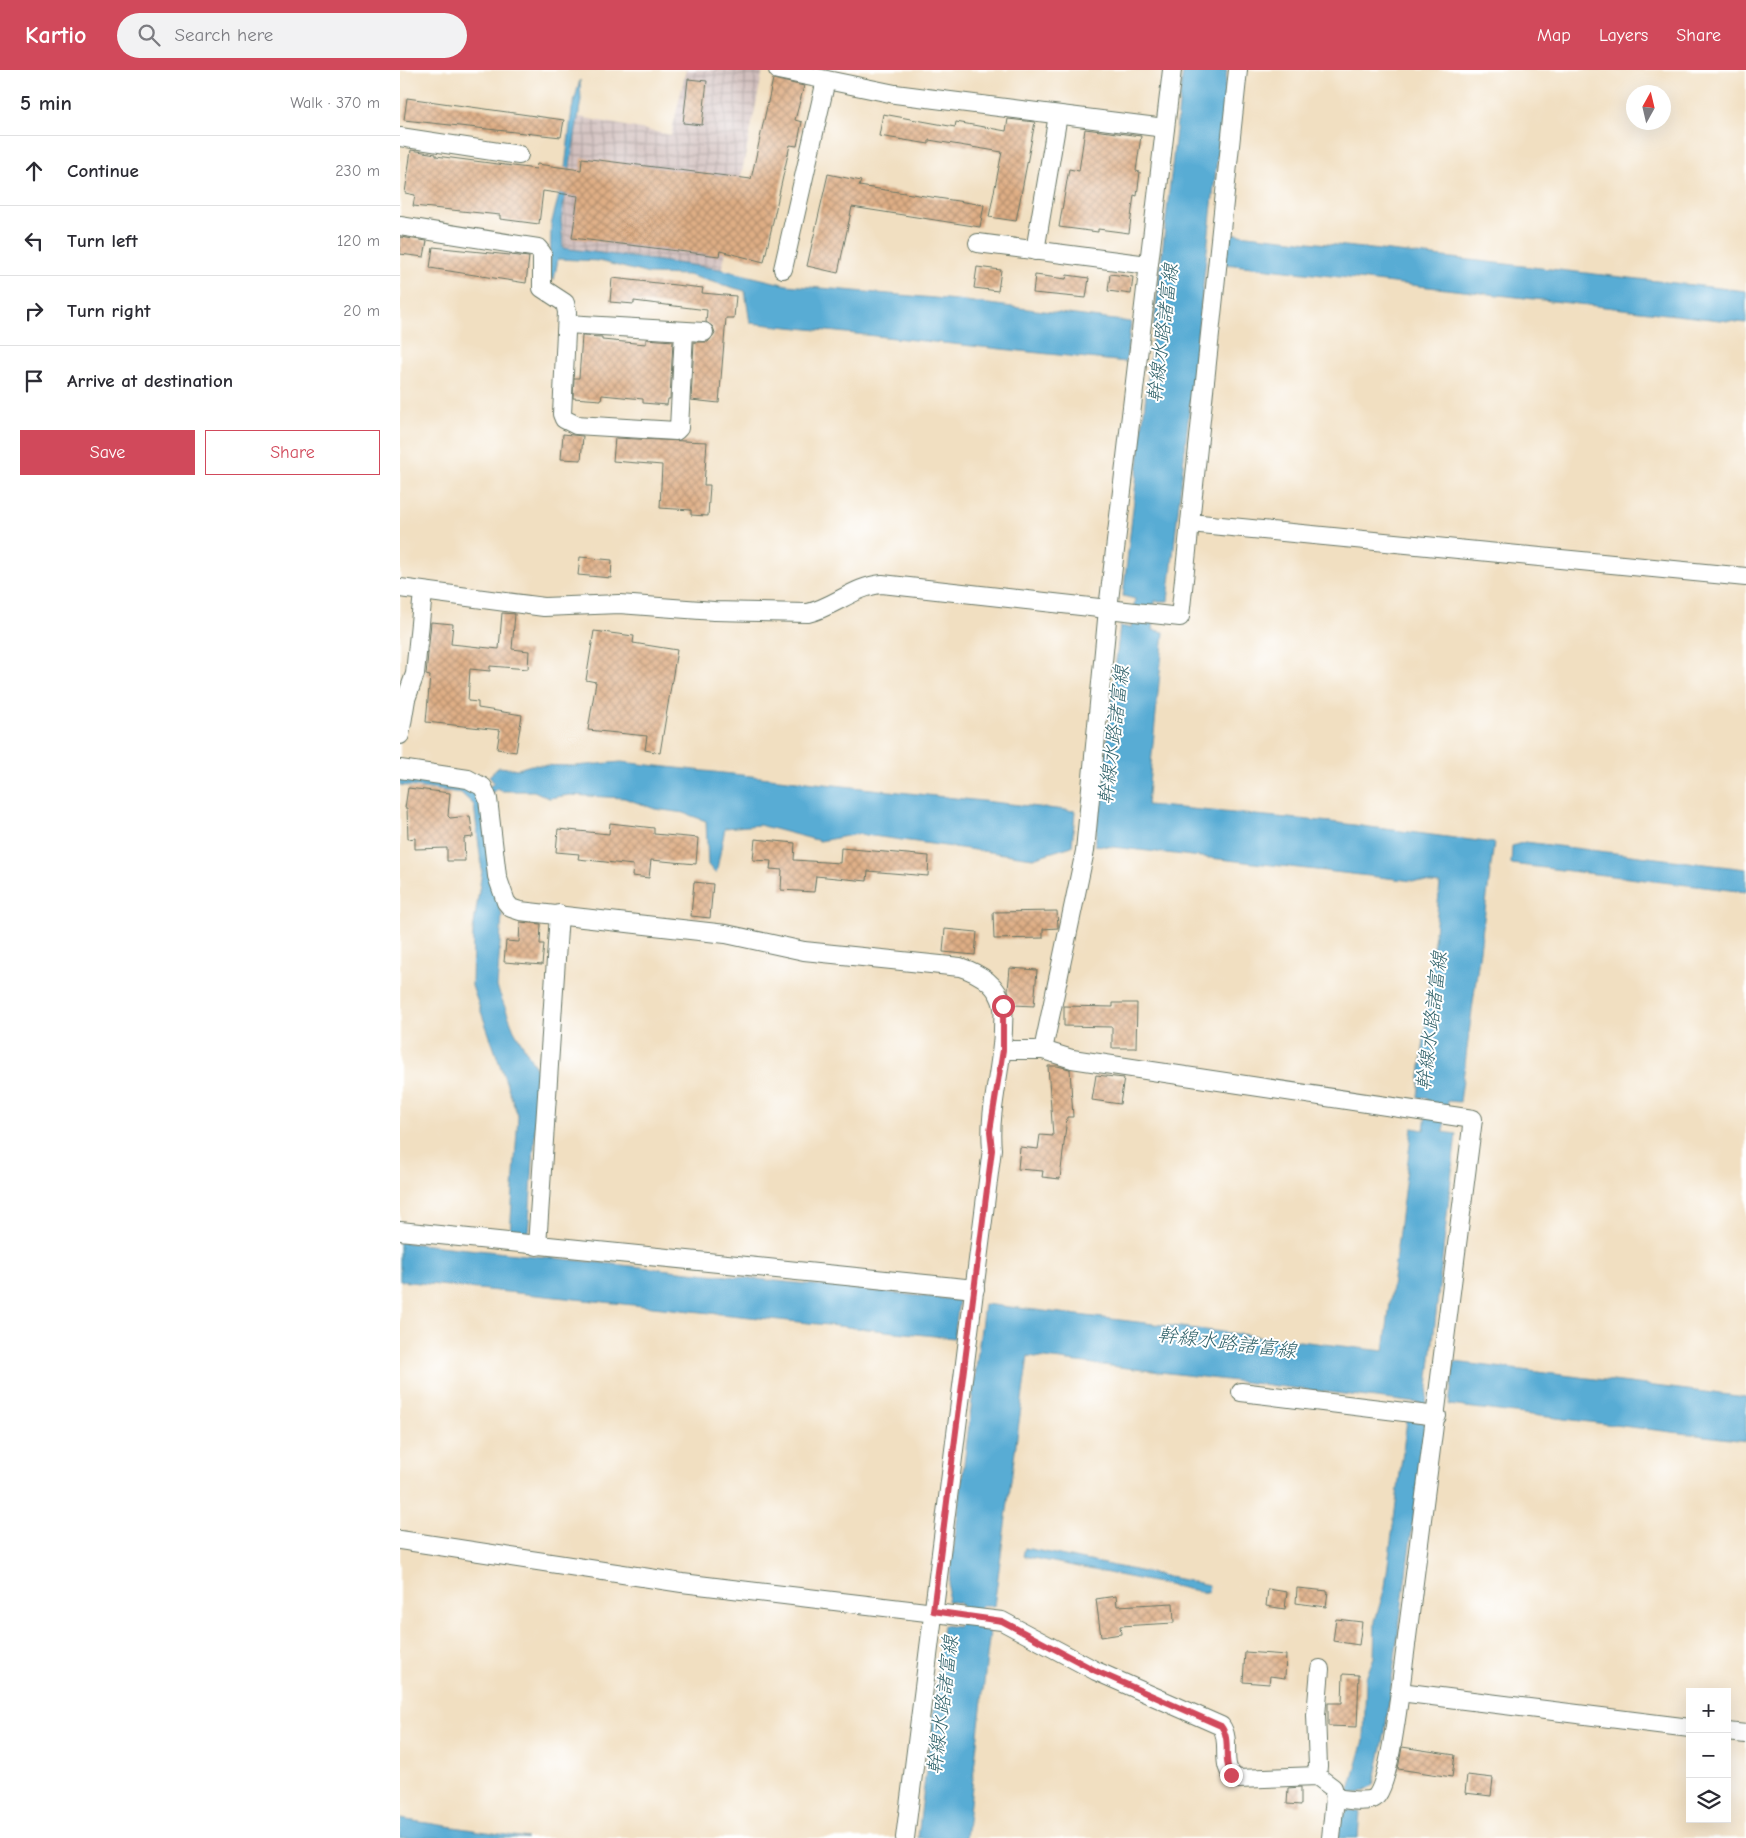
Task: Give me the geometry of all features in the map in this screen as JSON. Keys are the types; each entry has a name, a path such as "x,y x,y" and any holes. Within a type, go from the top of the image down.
{"street":[{"path":"778,70 895,94 1165,128"},
{"path":"1042,1050 1085,851 1108,609 1172,70"},
{"path":"400,588 544,607 619,604 714,611 808,613 823,610 870,584 882,584 1180,617 1238,70"},
{"path":"783,269 826,80"},
{"path":"1035,251 1058,115"},
{"path":"400,137 519,155"},
{"path":"400,226 538,248 542,253 542,288 565,303 567,324 562,414 564,419 576,425 676,431 679,428 684,332"},
{"path":"978,243 1148,265"},
{"path":"567,324 704,332"},
{"path":"1190,523 1746,577"},
{"path":"400,735 406,699 415,674 423,592"},
{"path":"400,769 468,779 485,793 497,876 506,902 511,908 520,911 726,934 804,951 960,967 975,971 992,984 1003,1006 1003,1050 990,1131 992,1150 906,1838"},
{"path":"537,1246 559,914"},
{"path":"400,1540 682,1583 933,1611 1002,1621 1096,1671 1221,1726 1227,1733 1226,1768 1231,1775 1238,1779 1317,1776 1347,1799 1374,1798 1380,1792 1400,1692 1437,1416 1473,1120 1072,1059 1042,1050 1003,1050"},
{"path":"400,1231 975,1288"},
{"path":"1241,1392 1437,1416"},
{"path":"1317,1776 1316,1715 1320,1669"},
{"path":"1400,1692 1686,1728"},
{"path":"1731,1732 1746,1734"},
{"path":"1331,1838 1347,1799"}],"shaded area":[{"path":"686,70 763,70 721,274 556,248 575,116 671,135"}],"water":[{"name":"幹線水路諸富線","path":"1183,70 1227,70 1168,601 1155,601 1153,630 1164,632 1147,805 1331,822 1494,843 1460,1102 1448,1101 1443,1132 1456,1134 1426,1404 1028,1356 994,1606 981,1606 977,1629 990,1631 966,1838 918,1838 943,1625 958,1627 960,1603 947,1601 984,1304 1384,1351 1412,1128 1424,1130 1428,1099 1418,1097 1440,884 1095,845 1120,626 1131,628 1135,599 1123,596"},
{"path":"580,80 581,100 561,220 563,248 720,269 787,285 957,300 1131,322 1126,362 750,323 745,291 688,275 649,274 599,261 558,259 554,280 550,277 551,225 564,176 572,109"},
{"path":"1229,233 1746,291 1746,323 1225,264"},
{"path":"621,762 1075,811 1072,846 1033,858 858,834 820,841 759,825 725,828 716,874 708,865 706,821 684,813 655,809 624,798 570,795 549,798 534,791 502,791 498,788 482,800 490,871 502,915 497,987 514,1030 539,1073 528,1235 510,1234 518,1116 472,986 473,931 482,871 474,805 461,793 400,785 400,775 470,787 479,794 494,783 489,776 499,767 518,769 531,765 575,766"},
{"path":"1525,842 1746,869 1746,892 1511,864 1512,846"},
{"path":"400,1242 959,1300 954,1338 400,1281"},
{"path":"1454,1362 1746,1397 1746,1441 1449,1405"},
{"path":"1407,1420 1426,1423 1385,1733 1374,1785 1360,1793 1349,1793 1364,1740 1366,1678 1374,1657 1375,1621 1385,1587"},
{"path":"1025,1548 1209,1585 1208,1593 1023,1556"},
{"path":"1347,1810 1360,1811 1358,1838 1339,1838 1340,1822"},
{"path":"400,1819 527,1838 400,1838"}],"building":[{"path":"688,79 707,81 702,125 683,123"},
{"path":"773,79 804,86 795,120 802,122 797,146 790,145 764,262 720,251 719,256 572,238 578,196 543,191 539,224 500,219 500,215 413,206 415,195 405,193 411,150 436,154 436,156 536,169 537,164 581,170 582,158 751,179"},
{"path":"407,98 564,120 561,137 404,120"},
{"path":"883,114 955,127 956,122 1006,131 1008,119 1035,122 1016,221 989,217 1002,152 929,140 929,144 879,136"},
{"path":"1085,129 1141,136 1136,171 1140,172 1137,196 1134,195 1129,233 1098,229 1098,232 1059,227 1069,169 1079,171"},
{"path":"828,174 861,181 859,186 984,205 980,227 852,207 838,273 807,266"},
{"path":"400,237 427,241 424,257 400,254"},
{"path":"433,247 529,257 526,283 430,268"},
{"path":"977,267 1001,270 998,291 974,288"},
{"path":"1110,274 1133,277 1131,294 1108,291"},
{"path":"1035,275 1066,279 1067,275 1089,278 1086,298 1033,293"},
{"path":"612,278 703,288 702,293 736,296 734,318 726,318 719,403 691,400 694,342 708,342 715,333 713,327 706,322 707,310 634,301 634,304 610,302"},
{"path":"582,336 646,344 646,339 673,341 670,399 668,399 667,405 643,403 643,399 602,395 601,400 573,398 574,378 579,378"},
{"path":"563,434 583,436 581,460 561,459"},
{"path":"615,438 707,442 704,485 710,485 708,516 691,515 691,510 660,508 662,465 613,461"},
{"path":"580,557 612,560 611,578 578,575"},
{"path":"502,613 515,614 512,649 529,651 528,669 490,666 490,671 470,669 468,701 478,702 478,708 522,715 516,752 497,749 500,730 426,722 430,676 426,675 431,622 453,624 451,644 499,649"},
{"path":"594,631 634,636 633,643 677,650 660,753 645,750 647,736 588,730 596,682 586,680"},
{"path":"408,788 450,793 448,816 450,818 470,816 473,837 464,838 465,861 447,861 447,848 415,849 415,838 408,839 407,808 405,808"},
{"path":"610,823 654,828 654,834 698,838 696,864 651,860 649,878 632,876 633,865 578,859 579,854 556,852 558,829 609,834"},
{"path":"755,839 795,843 794,860 840,863 841,848 929,856 928,876 868,871 867,881 816,876 814,892 781,890 782,870 770,869 771,861 753,860"},
{"path":"694,882 713,884 710,918 691,916"},
{"path":"1057,911 1058,928 1043,929 1043,938 994,939 993,912"},
{"path":"520,922 541,924 540,944 544,944 542,965 504,962 506,941 519,942"},
{"path":"945,929 977,932 975,955 943,952"},
{"path":"1010,968 1037,970 1034,1006 1014,1005 1008,990"},
{"path":"1113,1003 1137,1003 1136,1048 1112,1048 1112,1027 1064,1026 1064,1006 1113,1007"},
{"path":"1048,1066 1070,1069 1073,1117 1067,1117 1060,1179 1042,1177 1043,1171 1018,1169 1020,1147 1038,1149 1040,1135 1053,1136"},
{"path":"1096,1075 1124,1078 1120,1104 1092,1100"},
{"path":"1297,1588 1328,1591 1326,1607 1296,1603"},
{"path":"1268,1589 1287,1592 1285,1609 1266,1606"},
{"path":"1116,1596 1117,1606 1173,1603 1174,1623 1120,1626 1121,1634 1101,1637 1096,1599"},
{"path":"1336,1619 1362,1622 1359,1645 1333,1641"},
{"path":"1245,1652 1286,1655 1285,1678 1270,1676 1269,1684 1243,1682"},
{"path":"1343,1674 1359,1675 1357,1727 1328,1726 1328,1703 1342,1703"},
{"path":"1402,1747 1455,1755 1452,1777 1398,1769"},
{"path":"1467,1775 1493,1778 1491,1796 1465,1793"},
{"path":"1301,1787 1301,1805 1287,1804 1288,1788"}],"route":[{"path":"1003,1006 1003,1050 990,1131 992,1150 933,1611 1002,1621 1096,1671 1221,1726 1227,1733 1226,1768 1231,1775"}]}
